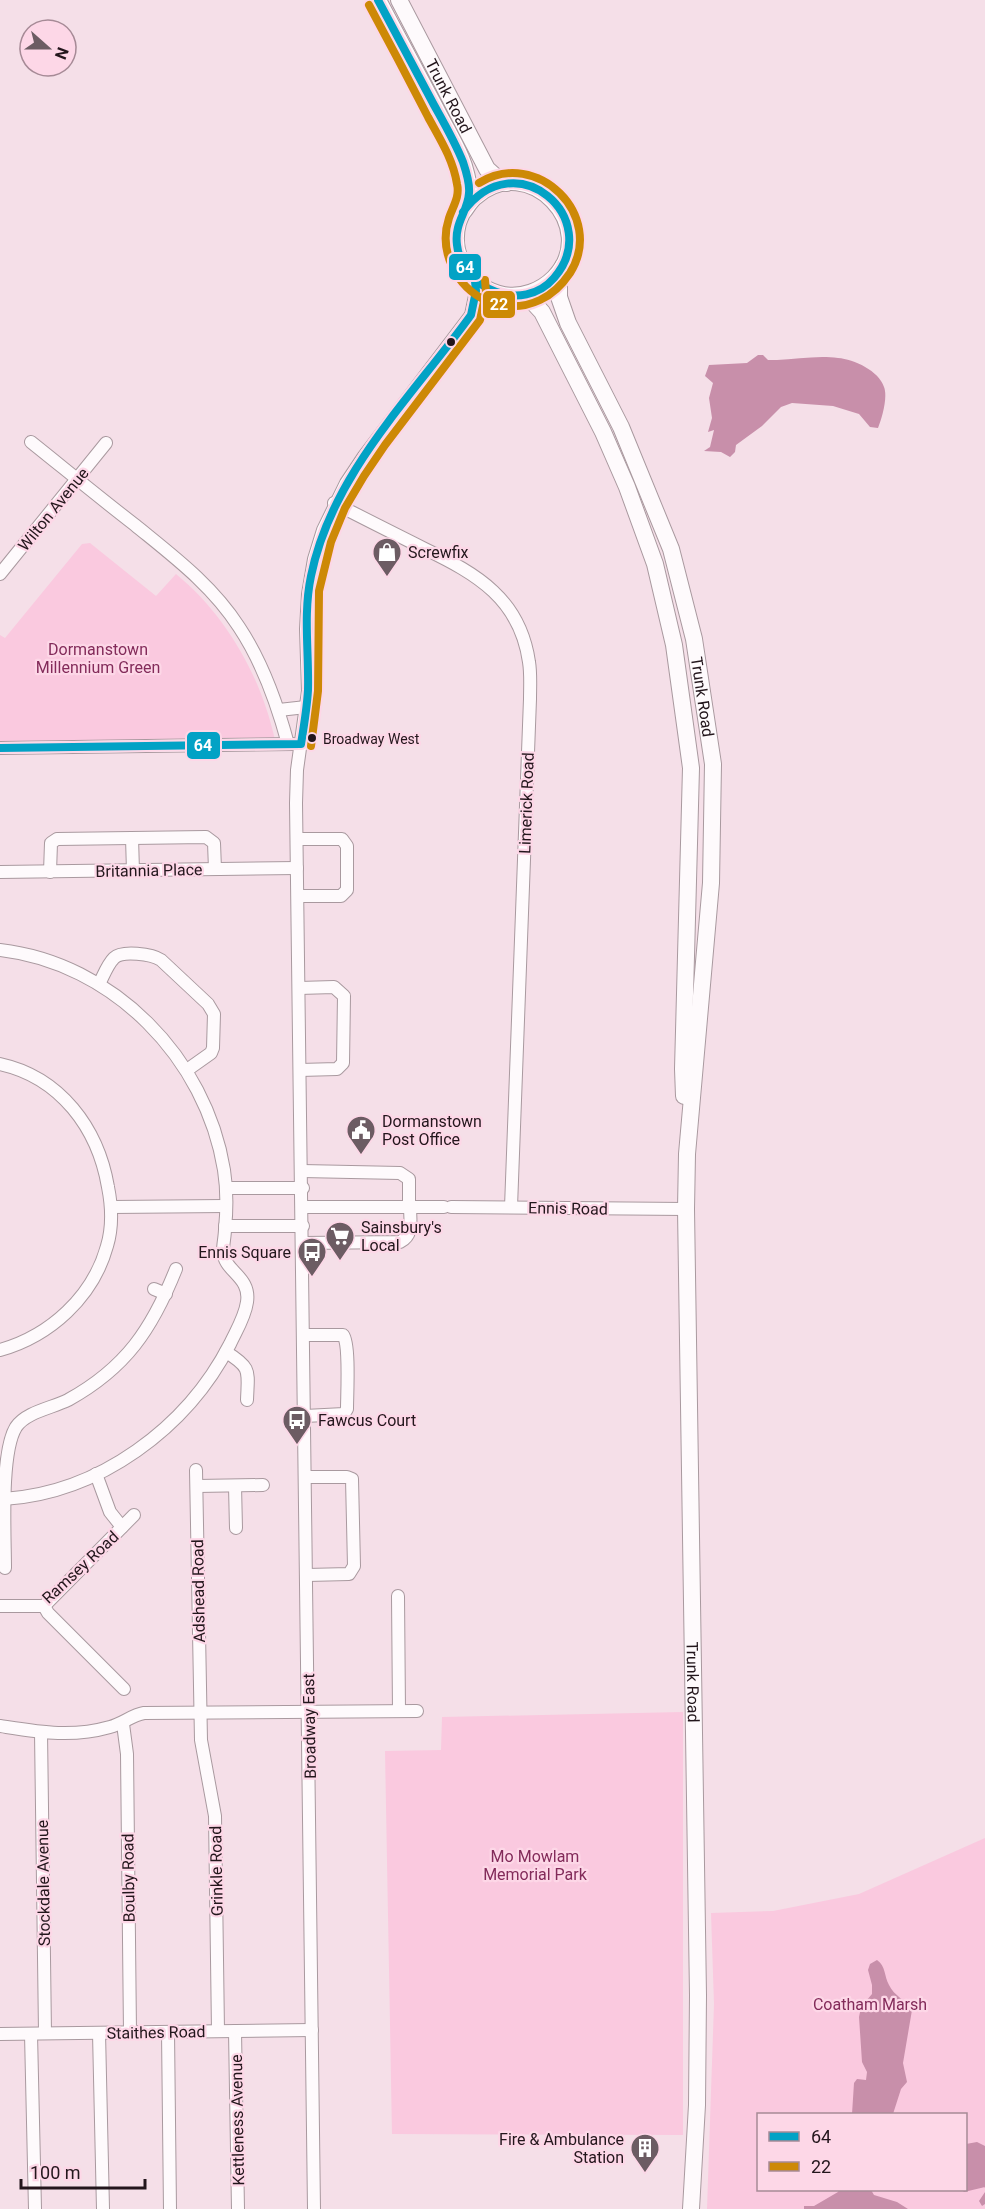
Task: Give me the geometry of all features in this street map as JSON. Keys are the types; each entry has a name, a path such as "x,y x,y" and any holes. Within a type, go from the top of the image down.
{"main road":[{"name":"Trunk Road","path":"378,0 462,159 469,195 463,212"},
{"name":"Trunk Road","path":"399,0 487,169 507,183"},
{"path":"518,182 538,188 562,210 569,235 568,251 563,266 555,277 532,292 512,295 495,293 475,281 460,260 456,235 463,212 474,197 489,187 518,182"},
{"name":"Trunk Road","path":"563,266 559,297 568,323 621,427 671,549 694,639 712,753 711,884 687,1154"},
{"name":"Trunk Road","path":"512,295 530,299 542,312 603,432 627,487 656,564 674,645 691,768 683,1069 687,1154 698,1995 697,2105 691,2209"}],"street":[{"path":"294,744 306,707 308,594 314,559 323,530 334,503 364,456 471,315 476,291 475,281"},
{"path":"471,315 478,313 493,300 512,295"},
{"path":"31,442 179,560 219,600 248,640 294,744 297,770 297,868 303,1244 400,1242 407,1238 410,1232 409,1179 400,1173 302,1171"},
{"name":"Wilton Avenue","path":"0,574 106,443"},
{"name":"Limerick Road","path":"334,503 448,560 485,582 514,618 524,640 529,663 530,699 511,1207"},
{"path":"279,710 306,707"},
{"path":"0,748 294,744"},
{"path":"50,872 50,848 53,841 132,838 210,838 214,843 214,869"},
{"path":"132,838 133,870"},
{"path":"297,839 342,839 347,846 347,890 345,894 341,896 298,896"},
{"name":"Britannia Place","path":"0,872 297,868"},
{"path":"0,950 58,964 99,984 147,1022 168,1044 187,1070 201,1095 220,1150 226,1188 224,1257 230,1268 243,1282 248,1299 239,1327 226,1352 200,1391 176,1418 134,1452 78,1483 24,1498 4,1499"},
{"path":"99,984 114,958 122,954 152,955 161,960 208,1004 214,1014 213,1048 211,1053 187,1070"},
{"path":"299,988 334,987 344,996 343,1064 337,1069 300,1070"},
{"path":"0,1064 26,1072 44,1081 74,1108 89,1128 99,1148 112,1207 110,1232 104,1257 83,1295 62,1317 39,1334 0,1350"},
{"path":"226,1188 303,1188"},
{"path":"112,1207 225,1206"},
{"name":"Ennis Road","path":"303,1207 686,1209"},
{"path":"225,1226 303,1226"},
{"name":"Broadway East","path":"303,1244 314,2209"},
{"path":"5,1568 3,1464 12,1434 22,1420 60,1404 105,1375 125,1357 154,1319 160,1292 176,1269"},
{"path":"304,1335 340,1334 346,1337 347,1386 347,1409 344,1414 305,1416"},
{"path":"226,1352 242,1361 246,1368 247,1400"},
{"name":"Adshead Road","path":"196,1470 200,1713"},
{"name":"Ramsey Road","path":"96,1474 110,1512 123,1527"},
{"path":"306,1477 352,1479 354,1566 349,1574 307,1575"},
{"path":"197,1486 263,1484"},
{"path":"235,1486 236,1528"},
{"name":"Ramsey Road","path":"0,1606 44,1606 134,1515"},
{"path":"5,1551 18,1551"},
{"path":"398,1596 399,1711"},
{"path":"44,1606 124,1689"},
{"path":"0,1726 41,1732 81,1734 123,1724 144,1713 417,1711"},
{"name":"Grinkle Road","path":"200,1713 201,1740 215,1816 218,2031"},
{"name":"Boulby Road","path":"123,1724 127,1754 130,2032"},
{"name":"Stockdale Avenue","path":"41,1732 45,2033"},
{"name":"Staithes Road","path":"0,2034 312,2030"},
{"name":"Kettleness Avenue","path":"236,2031 238,2209"},
{"path":"168,2032 170,2209"},
{"path":"99,2033 103,2209"},
{"path":"31,2034 35,2209"}],"green space":[{"name":"Dormanstown Millennium Green","path":"90,543 156,596 176,574 211,608 239,648 251,670 269,716 275,740 0,744 0,635 5,638 82,544"},
{"name":"Mo Mowlam Memorial Park","path":"683,1712 683,2135 392,2134 385,1751 441,1750 442,1717"},
{"name":"Coatham Marsh","path":"985,1838 985,2209 707,2209 714,2004 711,1913 773,1911 859,1894"}],"shaded area":[{"path":"758,355 763,355 768,360 831,357 851,361 865,367 877,376 885,391 884,408 878,428 870,427 859,414 833,406 792,403 781,407 762,426 736,445 735,452 730,457 721,452 704,451 710,447 714,430 708,432 712,418 709,398 713,383 705,376 709,365 747,363"},
{"path":"877,1960 882,1965 891,1989 912,2010 903,2063 907,2082 901,2089 893,2113 852,2113 854,2083 857,2079 866,2080 867,2072 862,2062 859,2017 861,2007 872,1994 868,1970 870,1964"},
{"path":"977,2142 985,2146 985,2187 964,2192 967,2191 967,2144"},
{"path":"872,2191 874,2195 897,2202 908,2209 804,2209 804,2206 814,2206 838,2192"},
{"path":"985,2192 985,2204 982,2206 979,2201"}],"transit line":[{"name":"64","path":"378,0 463,162 469,193 457,230 457,245 461,261 470,274 482,285 496,292 511,295 526,294 541,289 554,278 567,255 569,233 562,212 547,196 529,186 507,184 484,192 463,212"},
{"name":"22","path":"369,5 452,166 458,193 446,230 446,243 452,267 458,277 476,295 500,305 520,306 545,298 557,289 570,273 579,251 579,230 572,210 560,193 543,181 523,174 501,174 479,183"},
{"name":"22","path":"311,746 318,691 319,591 331,542 345,508 364,476 480,320 486,292 485,280"},
{"name":"64","path":"0,748 301,744 308,690 309,590 321,539 355,470 400,406 471,315 476,291 475,281"}],"place":[{"name":"Screwfix","path":"387,578"},
{"name":"Broadway West","path":"312,738"},
{"name":"Dormanstown Post Office","path":"361,1156"},
{"name":"Sainsbury's Local","path":"340,1262"},
{"name":"Ennis Square","path":"312,1278"},
{"name":"Fawcus Court","path":"297,1446"},
{"name":"Fire & Ambulance Station","path":"645,2174"}]}
